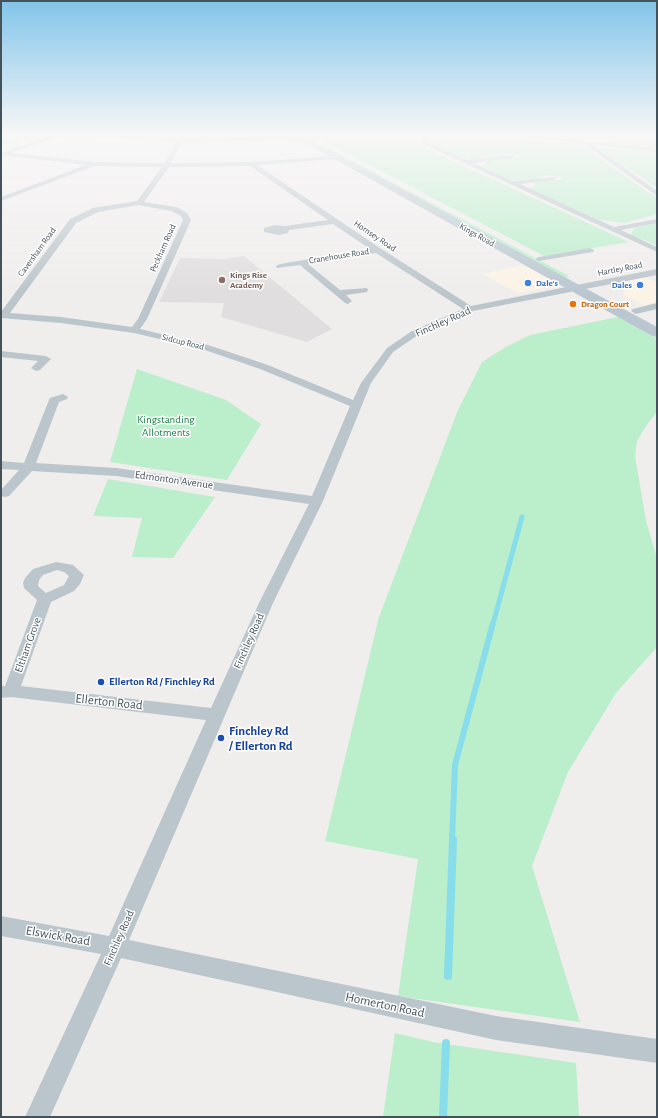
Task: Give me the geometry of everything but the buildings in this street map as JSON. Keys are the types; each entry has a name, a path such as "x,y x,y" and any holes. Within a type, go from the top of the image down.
{"main road":[{"name":"Kings Road","path":"390,188 657,333"},
{"name":"Kings Road","path":"402,188 657,322"}],"street":[{"path":"1,199 30,188"},
{"path":"139,204 150,188"},
{"name":"Hornsey Road","path":"287,188 377,250 470,309"},
{"path":"522,188 657,250"},
{"name":"Caversham Road","path":"3,315 73,221 96,210 139,204"},
{"name":"Peckham Road","path":"134,330 142,319 187,220 184,215 173,209 139,204"},
{"path":"286,228 336,221"},
{"path":"612,230 657,221"},
{"name":"Cranehouse Road","path":"280,266 377,250"},
{"path":"539,259 590,250"},
{"name":"Cranehouse Road","path":"301,262 348,301"},
{"name":"Hartley Road","path":"574,288 657,272"},
{"name":"Finchley Road","path":"37,1117 115,947 266,604 317,501 366,383 390,350 415,333 470,309 574,288"},
{"path":"338,293 364,290"},
{"path":"636,311 657,306"},
{"name":"Sidcup Road","path":"3,315 61,320 134,330 205,347 264,367 356,405"},
{"path":"1,354 46,359 36,368"},
{"path":"3,494 30,466 54,400 63,397"},
{"name":"Edmonton Avenue","path":"1,465 116,472 317,501"},
{"path":"3,494 20,494"},
{"name":"Eltham Grove","path":"6,691 45,599"},
{"name":"Ellerton Road","path":"6,691 217,714"},
{"name":"Elswick Road","path":"1,926 115,947"},
{"name":"Homerton Road","path":"115,947 496,1028 657,1051"}],"shaded area":[{"name":"Kings Rise Academy","path":"244,256 332,329 307,342 221,317 224,303 159,302 180,258 226,259"},
{"path":"523,265 548,279 543,289 518,293 483,274"},
{"path":"645,277 657,283 657,302 644,305 623,295 628,280"}],"green space":[{"path":"398,188 404,188 569,276 565,278"},
{"path":"414,188 512,188 629,242 544,256"},
{"path":"643,188 657,198 657,214 625,223 600,220 529,189"},
{"path":"657,223 657,245 631,235 634,228"},
{"path":"618,317 657,339 657,412 637,441 635,456 646,521 657,558 657,647 616,693 568,772 532,866 580,1022 398,996 418,859 325,841 379,617 458,410 482,362 504,348 530,335"},
{"name":"Kingstanding Allotments","path":"137,369 226,400 261,424 227,480 110,462"},
{"path":"108,479 215,497 173,558 132,557 142,518 93,516"},
{"path":"395,1033 433,1042 576,1063 579,1117 383,1117"}],"waterway":[{"path":"493,624 522,517"},
{"path":"452,841 455,765 493,623"},
{"path":"448,976 453,840"},
{"path":"443,1117 446,1043"}],"place":[{"name":"Kings Rise Academy","path":"222,280"},
{"name":"Dale's","path":"528,283"},
{"name":"Dales","path":"640,285"},
{"name":"Dragon Court","path":"573,304"},
{"name":"Ellerton Rd / Finchley Rd","path":"101,682"},
{"name":"Finchley Rd / Ellerton Rd","path":"221,738"}]}
